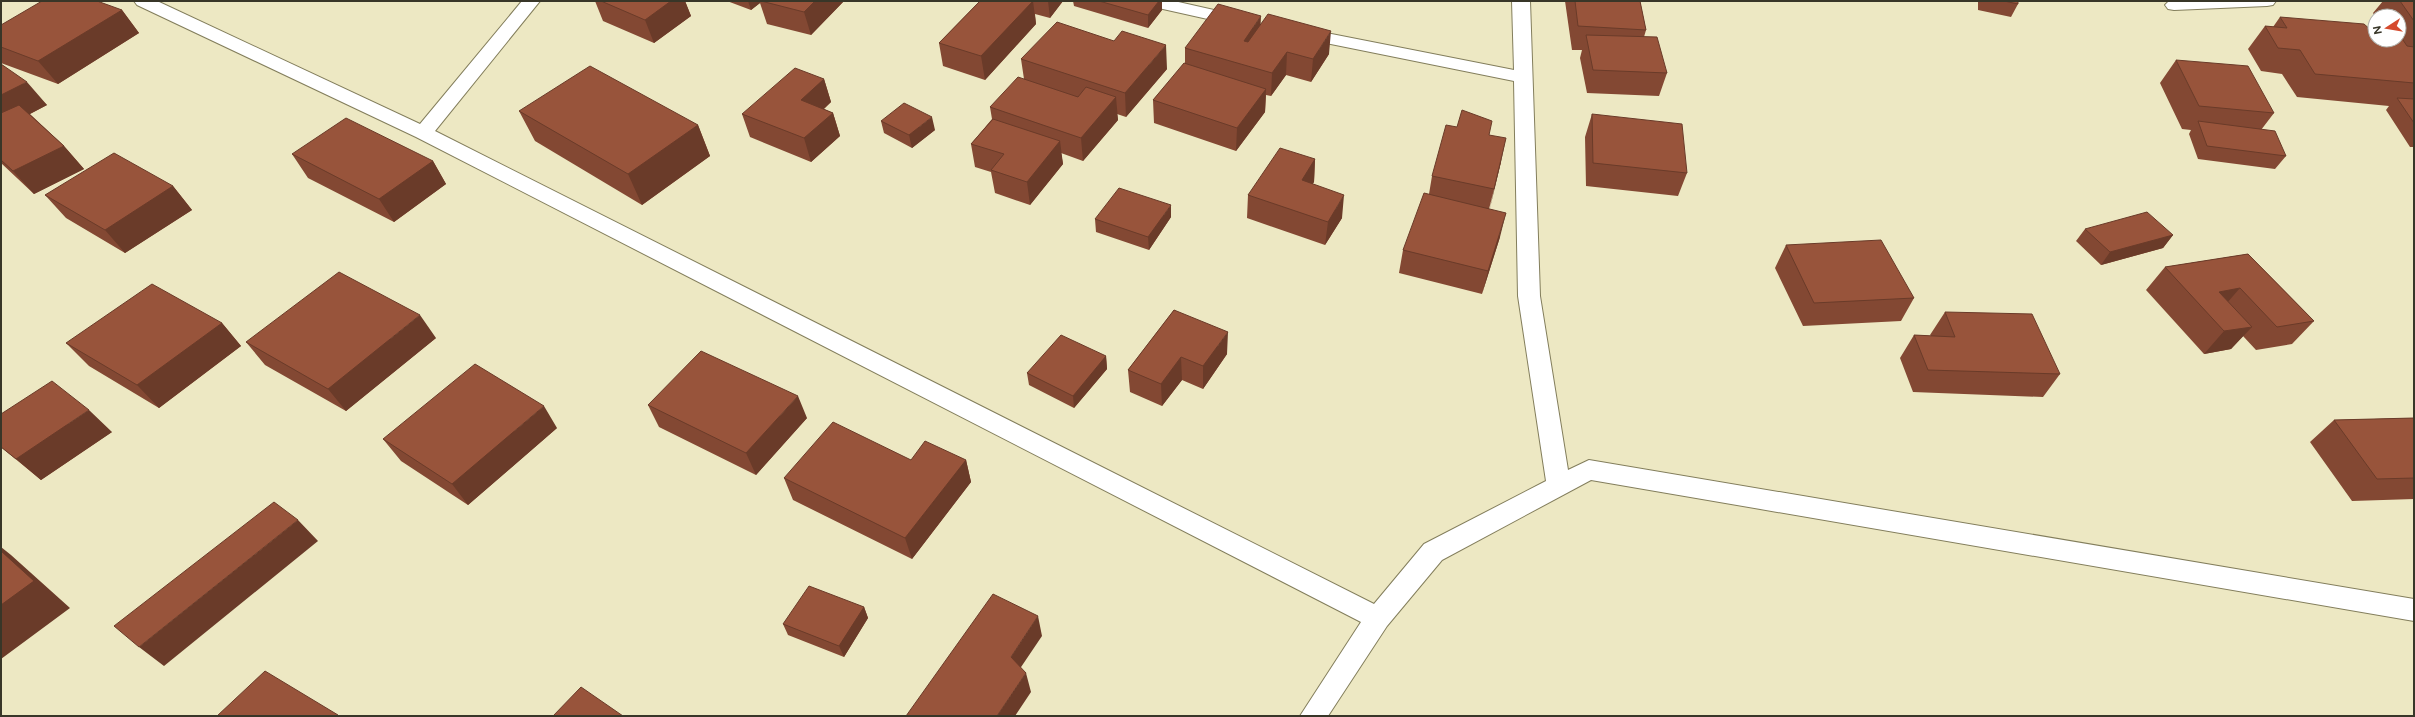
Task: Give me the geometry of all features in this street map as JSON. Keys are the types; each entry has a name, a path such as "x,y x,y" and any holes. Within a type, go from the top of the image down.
{"street":[{"path":"143,1 424,133 1378,618"},
{"path":"424,133 531,1"},
{"path":"1152,1 1183,10 1253,24"},
{"path":"1521,1 1529,296 1559,486"},
{"path":"2174,5 2267,1"},
{"path":"1284,30 1523,77"},
{"path":"1313,716 1378,618 1434,552 1589,470 2414,610"}],"building":[{"path":"42,1 97,1 122,10 38,61 1,47 1,25"},
{"path":"601,1 671,1 645,20"},
{"path":"761,1 815,1 804,12"},
{"path":"980,1 1033,1 981,56 939,43"},
{"path":"1099,1 1159,1 1148,15"},
{"path":"1575,1 1640,1 1646,30 1578,26"},
{"path":"2004,1 2018,1 2018,4"},
{"path":"2400,1 2414,1 2414,21 2407,11 2407,8 2405,8"},
{"path":"1218,4 1261,16 1244,41 1248,42 1268,14 1331,31 1313,59 1287,52 1272,73 1185,48"},
{"path":"2280,17 2364,24 2367,27 2367,48 2414,47 2414,83 2315,74 2300,50 2278,48 2265,26 2287,28"},
{"path":"1057,22 1114,41 1122,31 1166,45 1125,93 1021,59"},
{"path":"1586,35 1657,37 1667,73 1593,70"},
{"path":"2176,60 2248,66 2274,113 2199,106"},
{"path":"1184,63 1266,89 1237,128 1153,100"},
{"path":"1,64 27,82 1,95"},
{"path":"590,66 698,125 628,174 519,111"},
{"path":"795,68 824,79 801,100 833,113 804,138 742,114"},
{"path":"1018,77 1078,97 1086,87 1116,97 1081,138 990,107"},
{"path":"2397,98 2414,99 2414,123"},
{"path":"904,103 932,117 909,135 881,121"},
{"path":"19,105 64,146 13,171 1,160 1,113"},
{"path":"1462,110 1492,121 1489,135 1506,138 1494,189 1432,176 1446,125 1457,127"},
{"path":"1592,114 1682,124 1687,173 1593,163"},
{"path":"346,118 433,161 379,199 292,154"},
{"path":"993,119 1060,141 1027,182 991,170 1004,154 971,144"},
{"path":"2198,121 2275,131 2286,156 2207,146"},
{"path":"1280,148 1315,159 1302,180 1344,195 1328,222 1248,195"},
{"path":"114,153 173,186 105,230 45,195"},
{"path":"1119,188 1171,205 1148,237 1095,219"},
{"path":"1424,193 1506,213 1488,271 1403,250"},
{"path":"2147,212 2173,235 2110,252 2085,229"},
{"path":"1881,240 1914,298 1814,303 1786,245"},
{"path":"2248,254 2314,321 2277,327 2240,288 2219,292 2252,327 2224,331 2165,267"},
{"path":"339,272 420,315 328,389 246,342"},
{"path":"152,284 222,323 137,385 66,343"},
{"path":"1174,310 1228,332 1203,366 1181,357 1161,384 1128,370"},
{"path":"1945,312 2032,314 2060,374 1928,370 1914,335 1955,337"},
{"path":"1061,335 1106,356 1073,396 1027,373"},
{"path":"701,351 798,396 746,453 648,405"},
{"path":"475,364 544,406 452,484 383,439"},
{"path":"52,381 89,410 16,459 1,447 1,414"},
{"path":"2414,418 2414,478 2377,479 2334,420"},
{"path":"833,422 911,460 925,441 966,460 905,538 784,478"},
{"path":"274,502 298,520 139,647 114,626"},
{"path":"1,551 34,581 1,605"},
{"path":"809,586 864,607 839,646 783,624"},
{"path":"993,594 1038,616 1011,657 1026,673 997,716 906,716"},
{"path":"265,671 338,715 217,716"},
{"path":"581,687 623,716 553,716"}]}
